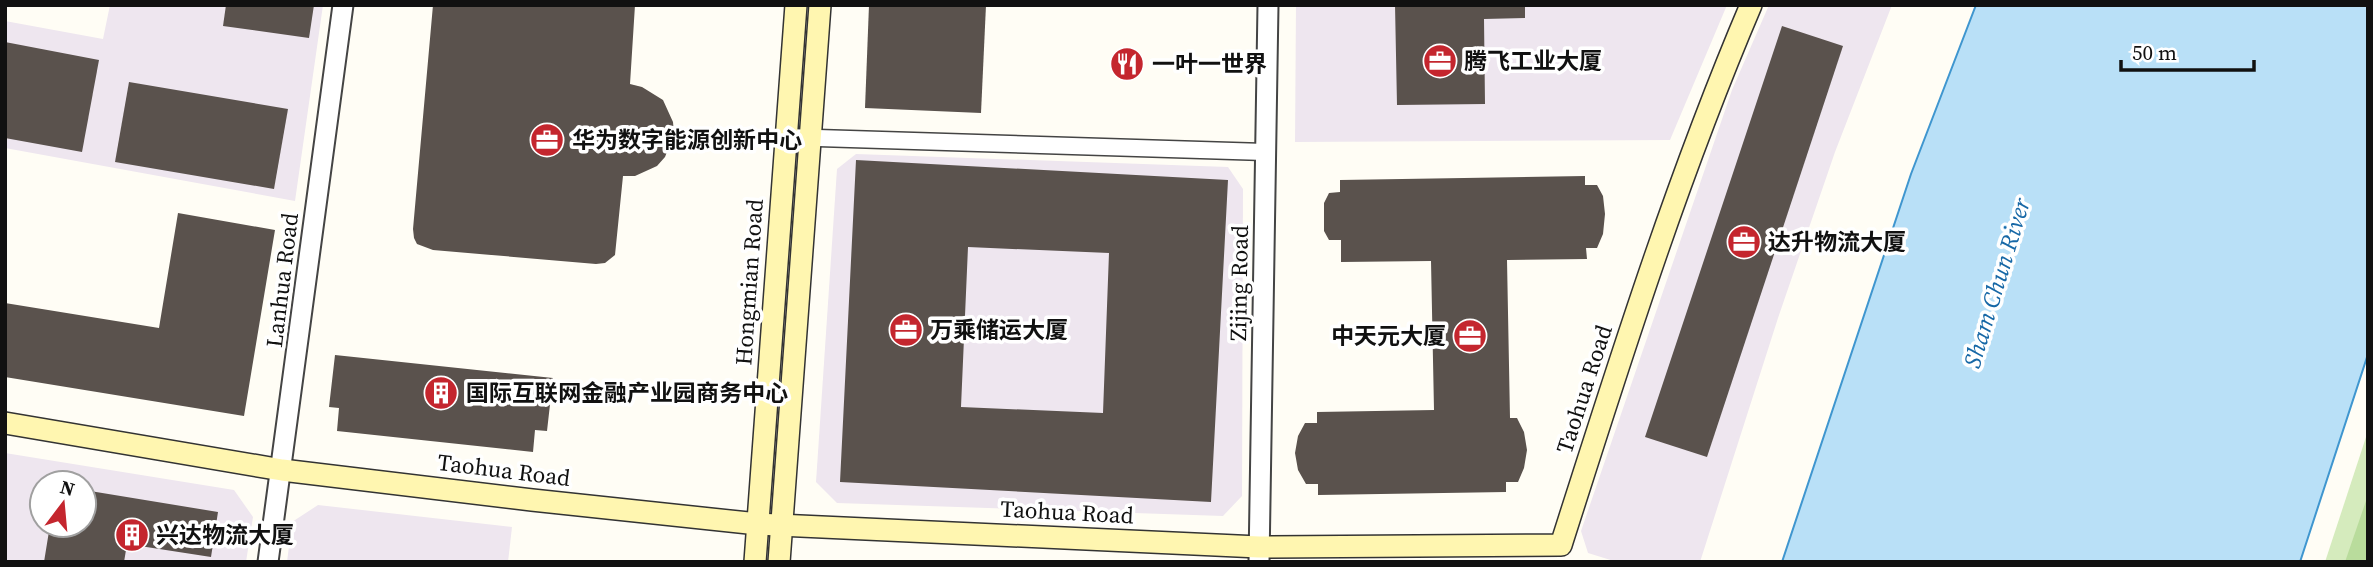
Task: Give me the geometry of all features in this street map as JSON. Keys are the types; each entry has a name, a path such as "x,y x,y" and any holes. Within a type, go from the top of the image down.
{"main road":[{"name":"Hongmian Road","path":"755,562 796,5"},
{"path":"779,562 820,5"},
{"name":"Taohua Road","path":"5,423 282,470 545,502 782,526 1259,554 1562,545 1619,363 1689,157 1751,5"}],"street":[{"name":"Lanhua Road","path":"268,562 343,5"},
{"name":"Zijing Road","path":"1259,554 1268,5"},
{"path":"786,137 1265,152"}],"shaded area":[{"path":"110,5 323,5 295,201 5,148 5,21 103,39"},
{"path":"1296,5 1727,5 1670,140 1295,142"},
{"path":"1769,5 1892,5 1835,152 1778,318 1700,562 1617,562 1588,553 1581,531 1732,90"},
{"name":"万乘储运大厦","path":"856,154 1228,167 1243,189 1242,496 1223,516 837,503 816,482 837,169"},
{"path":"5,453 234,490 253,517 246,562 5,562"},
{"path":"318,505 512,527 508,562 287,562 292,522"}],"green space":[{"path":"2368,431 2368,562 2325,562"},
{"path":"2368,495 2368,562 2345,562"}],"water":[{"name":"Sham Chun River","path":"1976,5 2368,5 2368,354 2300,562 1782,562 1911,174"}],"building":[{"path":"226,5 314,5 309,38 223,26"},
{"name":"华为数字能源创新中心","path":"433,5 635,5 630,84 642,87 663,100 673,122 674,134 665,157 657,166 635,176 623,176 615,255 605,263 433,250 417,244 413,229"},
{"path":"869,5 986,5 981,113 865,108"},
{"name":"腾飞工业大厦","path":"1395,5 1525,5 1525,18 1484,19 1485,104 1397,105"},
{"name":"达升物流大厦","path":"1782,26 1843,46 1707,457 1645,437"},
{"path":"5,42 99,60 82,152 5,138"},
{"path":"129,82 288,109 274,189 115,162"},
{"name":"万乘储运大厦","path":"856,160 1228,180 1211,502 840,482","holes":["968,247 1109,253 1103,413 961,407"]},
{"name":"中天元大厦","path":"1585,176 1585,185 1597,185 1603,196 1605,214 1603,234 1597,248 1586,248 1587,259 1507,260 1510,418 1517,418 1524,432 1527,450 1518,482 1506,482 1506,492 1318,495 1318,484 1306,484 1298,470 1295,453 1298,436 1305,423 1317,423 1317,412 1434,410 1431,261 1341,262 1341,240 1329,240 1324,231 1324,203 1329,193 1340,192 1340,180"},
{"path":"178,213 275,230 244,416 5,377 5,303 159,328"},
{"name":"国际互联网金融产业园商务中心","path":"335,355 553,378 547,431 535,430 533,452 337,431 339,408 329,407"},
{"name":"兴达物流大厦","path":"98,492 218,512 211,557 127,544 124,562 44,562 48,539 98,539"}],"place":[{"name":"腾飞工业大厦","path":"1440,61"},
{"name":"一叶一世界","path":"1127,64"},
{"name":"华为数字能源创新中心","path":"547,140"},
{"name":"达升物流大厦","path":"1744,242"},
{"name":"万乘储运大厦","path":"906,330"},
{"name":"中天元大厦","path":"1470,336"},
{"name":"国际互联网金融产业园商务中心","path":"441,393"},
{"name":"兴达物流大厦","path":"132,535"}]}
